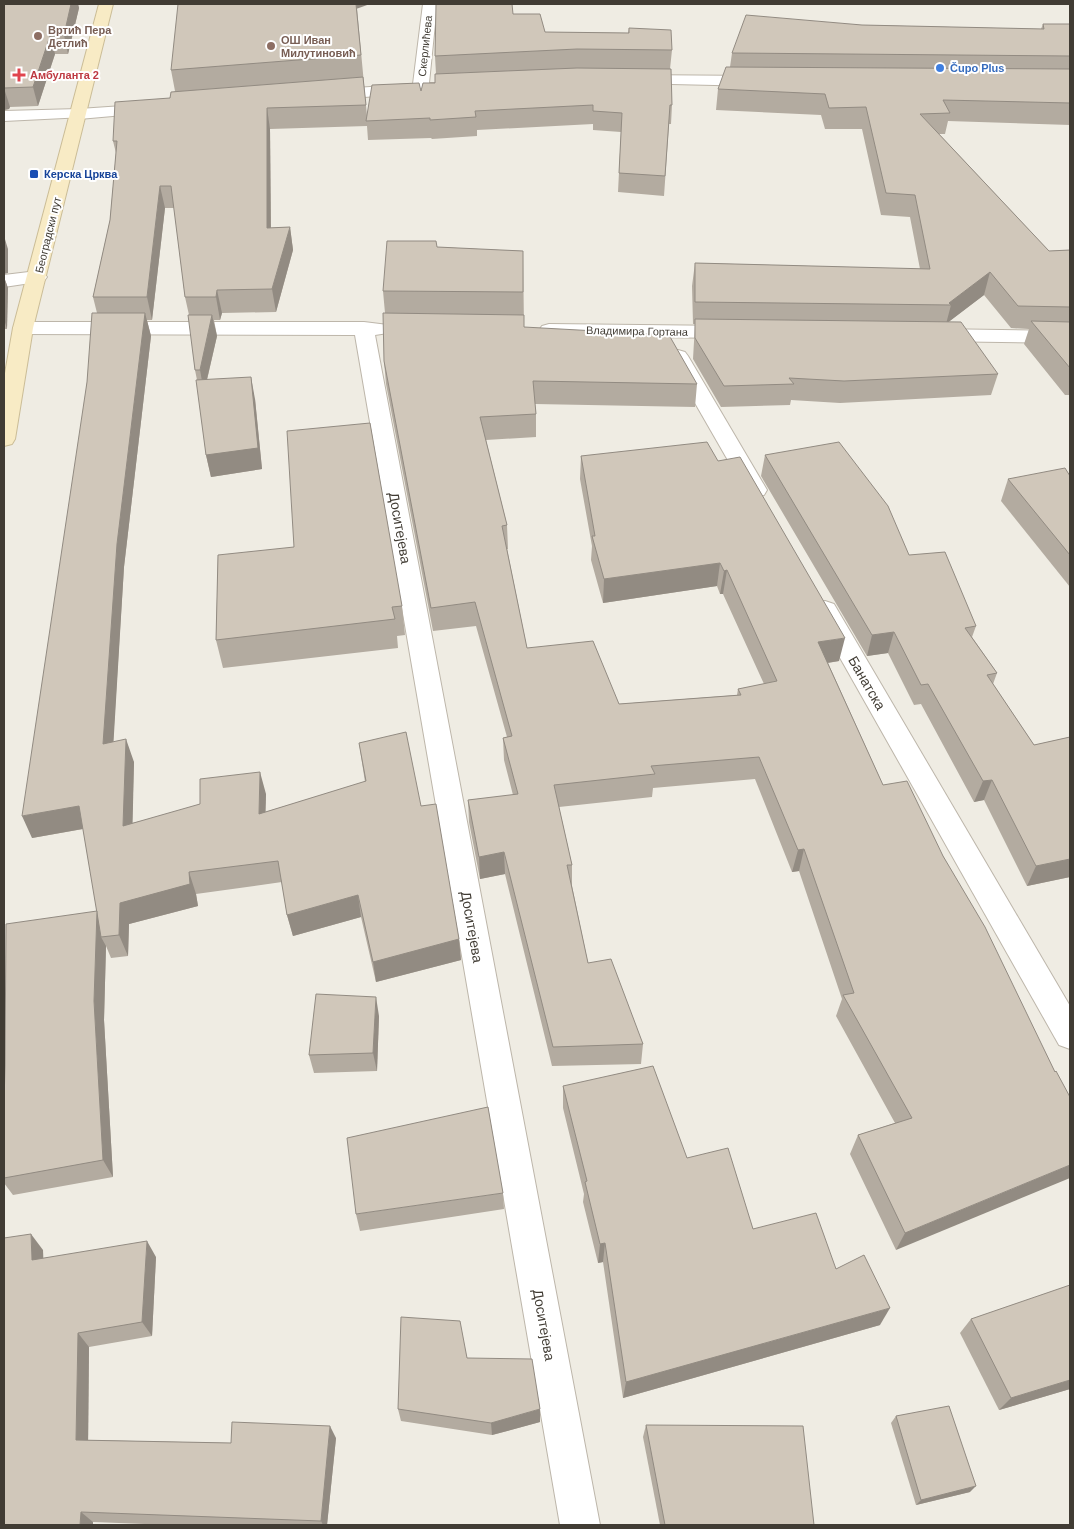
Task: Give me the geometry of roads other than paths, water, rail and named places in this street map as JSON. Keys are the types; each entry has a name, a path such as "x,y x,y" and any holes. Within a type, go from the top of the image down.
{"main road":[{"name":"Београдски пут","path":"4,439 23,328 106,4"}],"street":[{"name":"Скерлићева","path":"421,87 430,4"},
{"path":"615,80 769,81"},
{"path":"313,96 470,85"},
{"path":"4,116 79,114 166,108"},
{"path":"4,281 37,277"},
{"path":"23,328 404,329"},
{"name":"Доситејева","path":"364,328 580,1525"},
{"name":"Владимира Гортана","path":"534,330 753,332"},
{"path":"664,331 769,513"},
{"path":"912,334 1070,336"},
{"name":"Банатска","path":"814,590 1070,1035"}],"place":[{"name":"Вртић Пера Детлић","path":"38,36"},
{"name":"ОШ Иван Милутиновић","path":"271,46"},
{"name":"Čupo Plus","path":"940,68"},
{"name":"Амбуланта 2","path":"19,75"},
{"name":"Керска Црква","path":"34,174"}]}
